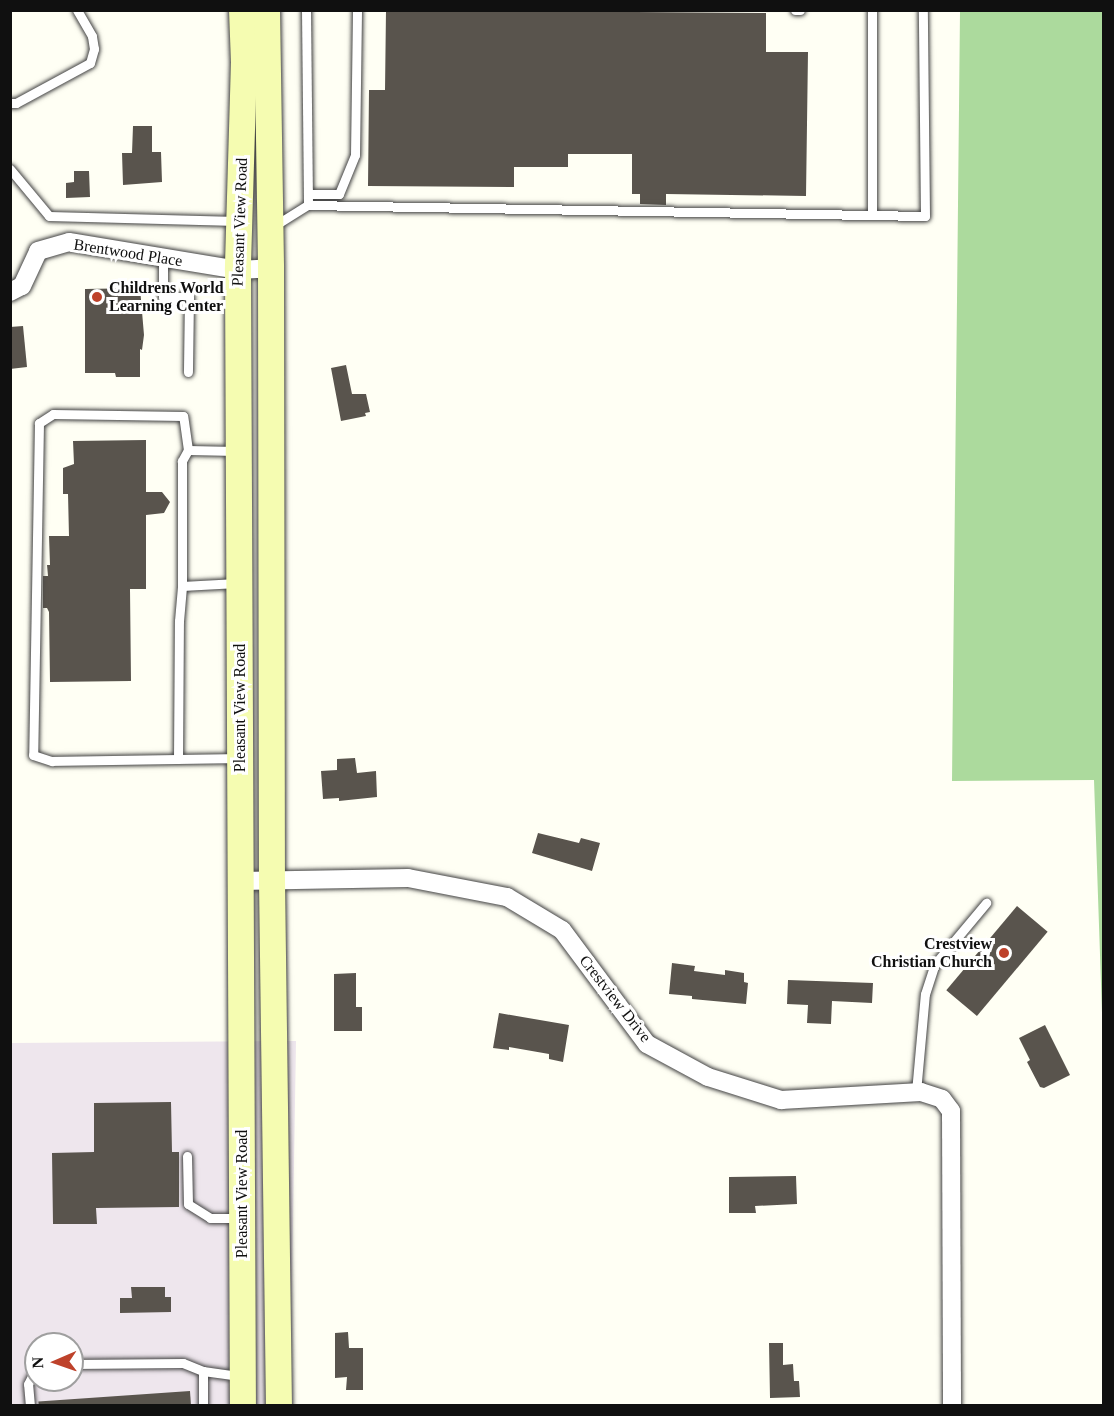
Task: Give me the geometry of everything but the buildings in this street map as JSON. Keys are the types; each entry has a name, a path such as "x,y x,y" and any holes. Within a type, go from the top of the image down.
{"main road":[{"name":"Pleasant View Road","path":"242,10 244,62 237,270 243,1406"},
{"name":"Pleasant View Road","path":"267,10 271,268 272,881 279,1406"},
{"path":"239,583 271,583"}],"street":[{"name":"Brentwood Place","path":"10,292 22,286 38,251 69,242 237,270 271,268"},
{"name":"Crestview Drive","path":"240,881 408,878 507,897 562,930 647,1044 708,1077 781,1100 916,1092 942,1099 951,1111 952,1406"}],"lane":[{"path":"10,103 16,103 90,63 94,49 92,36 77,10"},
{"path":"306,10 308,205"},
{"path":"308,194 339,194 355,155 357,10"},
{"path":"795,10 800,10"},
{"path":"872,10 872,215"},
{"path":"270,228 308,205 925,216 923,10"},
{"path":"10,169 49,216 239,221"},
{"path":"163,258 163,297 189,297 188,372"},
{"path":"178,759 178,621 182,586 182,461 188,450 183,416 53,414 39,423 33,754 52,760 178,759 240,758"},
{"path":"188,450 238,451"},
{"path":"182,586 239,583"},
{"path":"916,1092 925,994 935,964 986,903"},
{"path":"187,1156 188,1204 210,1218 242,1218"},
{"path":"84,1364 183,1363 203,1371 243,1376"},
{"path":"203,1371 203,1406"}],"shaded area":[{"path":"296,1041 290,1405 11,1405 10,1043"}],"green space":[{"path":"960,11 1103,11 1103,1042 1094,780 952,781"}],"place":[{"name":"Childrens World Learning Center","path":"97,297"},
{"name":"Crestview Christian Church","path":"1004,953"}]}
